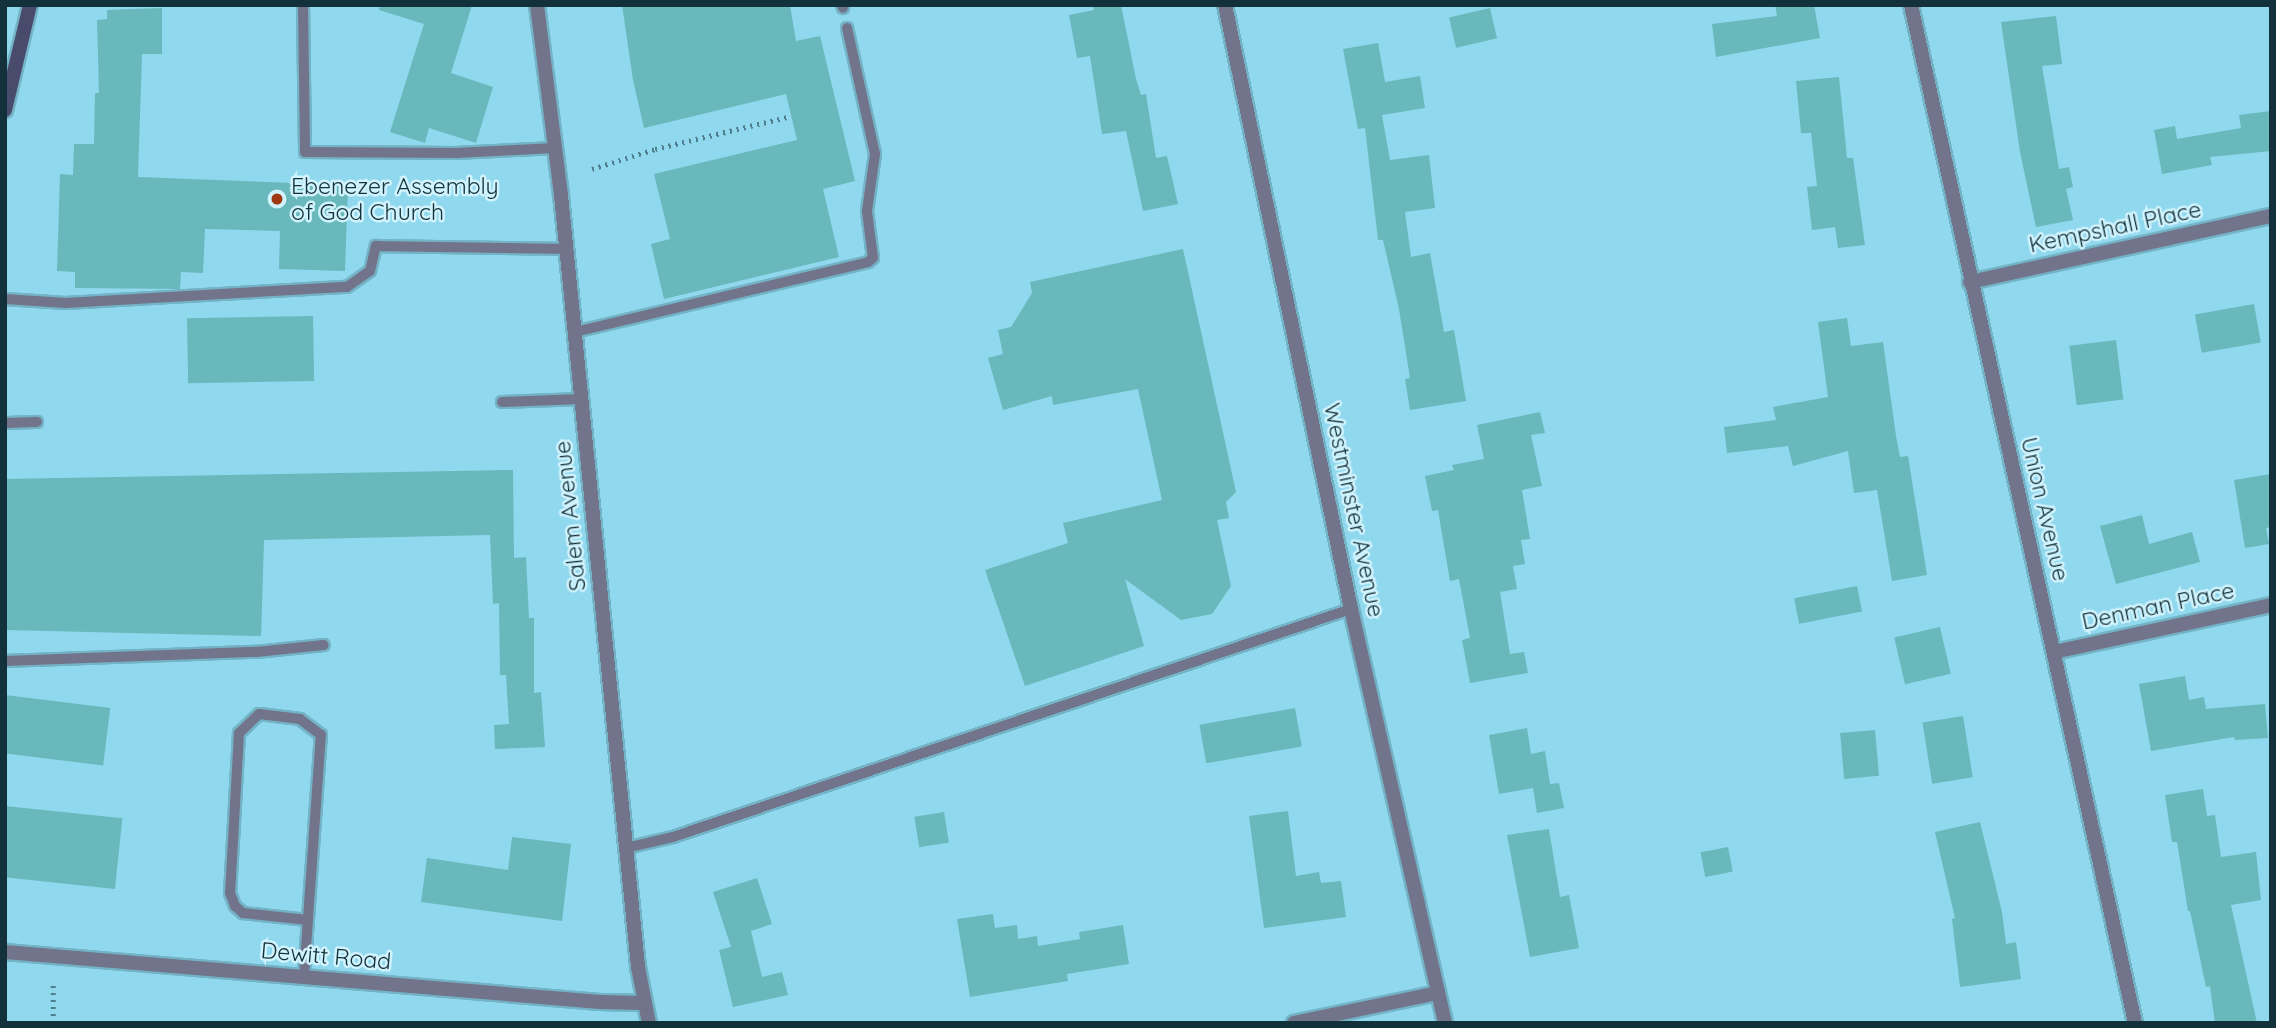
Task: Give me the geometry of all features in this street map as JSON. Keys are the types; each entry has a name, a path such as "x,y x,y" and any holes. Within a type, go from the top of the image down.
{"main road":[{"path":"5,110 30,5"}],"street":[{"name":"Salem Avenue","path":"537,5 575,332 626,848 644,1003 649,1023"},
{"name":"Westminster Avenue","path":"1225,5 1351,609 1445,1023"},
{"name":"Union Avenue","path":"1911,5 2135,1023"},
{"name":"Kempshall Place","path":"1970,282 2271,216"},
{"name":"Denman Place","path":"2054,652 2271,605"},
{"name":"Dewitt Road","path":"5,952 644,1003"},
{"path":"1294,1023 1438,993"}],"lane":[{"path":"303,5 305,152 456,153 555,148"},
{"path":"575,332 868,262 873,258 867,211 875,154 847,28"},
{"path":"5,299 66,303 347,287 370,271 376,246 566,249"},
{"path":"502,402 581,399"},
{"path":"5,423 37,422"},
{"path":"626,848 700,828 1351,609"},
{"path":"5,661 243,653 324,645"},
{"path":"304,976 308,920 321,735 300,719 259,714 240,733 230,893 235,906 243,913 308,920"}],"path":[{"path":"592,169 654,149 791,116"},
{"path":"53,981 53,1023"}],"building":[{"path":"380,5 472,5 451,73 493,87 476,143 429,128 425,143 390,132 424,24 379,10"},
{"path":"622,5 790,5 796,41 820,36 855,181 823,189 839,257 664,299 651,244 670,239 654,174 797,140 786,94 644,128 633,80"},
{"path":"1093,5 1121,5 1136,79 1141,95 1146,94 1156,158 1167,156 1178,204 1143,211 1126,131 1102,134 1090,56 1077,58 1069,15 1094,10"},
{"path":"1775,5 1814,5 1820,38 1716,57 1712,24 1777,16"},
{"path":"162,8 162,54 142,54 138,177 348,185 345,271 279,269 280,231 205,229 203,273 181,272 180,289 75,288 75,272 57,271 60,174 73,175 74,144 94,144 95,93 99,93 97,20 107,19 107,10"},
{"path":"1490,8 1497,38 1456,48 1449,17"},
{"path":"2056,16 2062,64 2042,66 2059,169 2069,167 2073,187 2066,189 2073,220 2036,227 2020,152 2001,22"},
{"path":"1378,43 1385,82 1420,76 1425,108 1382,115 1390,160 1429,155 1435,208 1405,212 1411,257 1430,253 1444,332 1454,330 1466,401 1410,410 1405,379 1410,378 1399,309 1383,240 1378,240 1365,128 1358,129 1343,49"},
{"path":"1839,77 1847,158 1853,158 1865,245 1838,248 1835,227 1812,230 1807,187 1817,186 1811,133 1801,133 1796,81"},
{"path":"2271,111 2271,151 2210,157 2212,165 2162,174 2154,130 2175,126 2177,139 2241,128 2239,115"},
{"path":"1183,249 1236,492 1226,502 1229,518 1217,520 1231,586 1212,614 1181,620 1125,579 1144,646 1025,686 985,570 1068,543 1063,523 1162,500 1138,389 1053,405 1052,396 1003,410 988,358 1003,354 998,330 1011,327 1032,293 1030,282"},
{"path":"2254,304 2261,342 2202,353 2195,314"},
{"path":"313,316 314,381 188,383 187,318"},
{"path":"1847,318 1851,346 1883,342 1896,436 1900,457 1908,456 1927,575 1892,581 1877,490 1854,493 1848,451 1793,466 1788,446 1727,453 1724,427 1776,420 1773,407 1828,397 1818,322"},
{"path":"2116,340 2123,400 2077,405 2069,346"},
{"path":"1540,412 1545,433 1531,435 1542,486 1522,490 1530,539 1521,540 1525,564 1513,566 1517,589 1500,592 1510,654 1524,652 1528,673 1470,683 1462,640 1470,638 1459,579 1450,581 1438,510 1432,511 1425,476 1454,470 1452,465 1484,459 1477,425"},
{"path":"513,470 514,558 526,557 529,618 534,618 534,693 541,692 545,747 495,749 494,725 509,724 506,675 500,675 499,603 493,604 490,535 264,540 261,636 5,630 5,479"},
{"path":"2271,474 2271,527 2266,528 2269,544 2245,548 2234,480"},
{"path":"2142,515 2149,544 2192,532 2200,562 2116,584 2100,526"},
{"path":"1857,586 1862,612 1799,624 1794,598"},
{"path":"1940,627 1951,674 1905,684 1894,638"},
{"path":"2185,676 2189,700 2204,697 2206,709 2265,704 2268,738 2235,740 2234,737 2151,751 2139,684"},
{"path":"5,695 110,708 103,765 5,753"},
{"path":"1295,708 1302,746 1206,763 1199,725"},
{"path":"1963,716 1973,777 1932,784 1923,722"},
{"path":"1527,728 1531,754 1545,751 1550,784 1559,783 1564,808 1537,813 1533,788 1499,794 1489,735"},
{"path":"1875,730 1879,776 1844,779 1840,733"},
{"path":"2203,789 2207,816 2215,815 2221,857 2256,852 2261,900 2231,905 2257,1023 2215,1023 2210,986 2206,987 2188,911 2177,842 2172,842 2165,795"},
{"path":"5,806 122,818 115,889 5,877"},
{"path":"1288,811 1296,876 1319,872 1321,883 1341,881 1346,917 1264,928 1249,816"},
{"path":"944,812 949,843 919,847 914,817"},
{"path":"1980,822 2002,912 2006,944 2016,942 2021,979 1960,987 1952,919 1955,918 1935,832"},
{"path":"1549,829 1560,897 1569,895 1579,948 1530,957 1507,835"},
{"path":"512,837 571,844 562,921 421,902 427,858 508,870"},
{"path":"1728,847 1733,872 1705,877 1701,852"},
{"path":"757,878 772,924 751,931 762,977 782,972 788,995 733,1007 719,950 731,947 713,892"},
{"path":"993,914 995,928 1017,925 1018,939 1037,936 1038,946 1080,939 1079,932 1123,925 1129,964 1067,974 1068,981 970,997 957,919"}],"place":[{"name":"Ebenezer Assembly of God Church","path":"277,199"}]}
